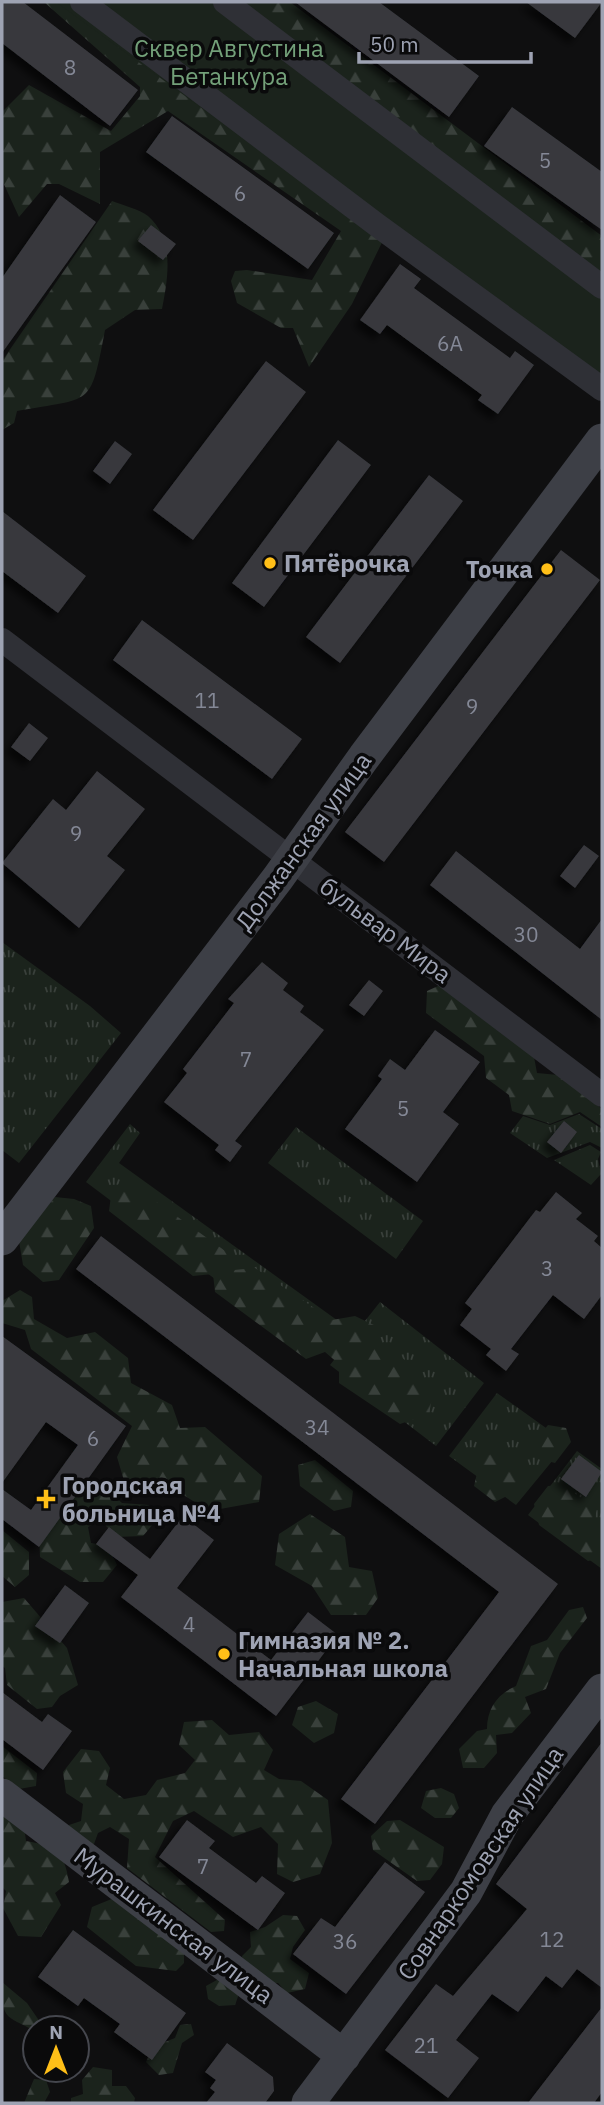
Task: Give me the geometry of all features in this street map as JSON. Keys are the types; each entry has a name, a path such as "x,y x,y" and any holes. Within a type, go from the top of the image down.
{"main road":[{"name":"Должанская улица","path":"2,1240 293,858 364,757 602,440"},
{"name":"Совнаркомовская улица","path":"308,2103 466,1892 507,1815 602,1690"},
{"name":"Мурашкинская улица","path":"2,1795 344,2056"}],"street":[{"path":"82,2 377,225 602,389"},
{"path":"225,2 602,287"},
{"name":"бульвар Мира","path":"2,640 293,858 602,1095"}],"green space":[{"path":"44,2 63,2 390,226 352,304 309,367 293,328 281,328 237,303 231,281 235,271 247,270 312,280 341,231 168,111 100,152 100,204 59,184 47,184 19,217 2,180 2,112 29,85 111,131 140,96 140,87"},
{"name":"Сквер Августина Бетанкура","path":"56,2 237,2 602,281 602,400"},
{"path":"234,2 290,2 602,236 602,273"},
{"path":"112,201 148,216 162,236 166,248 167,272 162,309 135,310 105,330 96,374 91,387 84,395 61,404 17,411 14,423 2,430 2,361"},
{"path":"2,942 90,1006 121,1033 19,1163 2,1150"},
{"path":"447,982 534,1057 537,1073 558,1075 602,1109 602,1127 580,1112 550,1124 512,1111 509,1095 486,1078 484,1056 426,1013 427,991"},
{"path":"579,1114 602,1129 602,1148 590,1142 547,1158 510,1133 523,1116 550,1125"},
{"path":"130,1124 140,1133 119,1163 341,1323 316,1355 86,1182"},
{"path":"296,1127 423,1221 396,1259 268,1163"},
{"path":"590,1145 601,1152 598,1159 601,1174 591,1185 554,1160"},
{"path":"126,1180 228,1253 234,1270 255,1268 332,1320 355,1316 378,1327 380,1352 396,1352 434,1387 429,1414 400,1424 339,1383 339,1364 325,1352 306,1359 215,1292 213,1274 193,1276 109,1211 112,1188"},
{"path":"55,1197 74,1199 91,1206 94,1228 59,1280 43,1282 23,1265 19,1241"},
{"path":"20,1290 32,1297 34,1319 67,1338 95,1332 128,1358 131,1383 172,1405 180,1428 205,1427 262,1476 259,1502 209,1511 158,1479 125,1484 117,1457 132,1426 31,1349 25,1330 2,1323 2,1301"},
{"path":"380,1302 484,1383 436,1446 330,1365"},
{"path":"497,1393 567,1443 516,1505 449,1456"},
{"path":"548,1425 566,1428 571,1442 555,1463 536,1458 533,1443"},
{"path":"577,1451 602,1469 602,1569 528,1515"},
{"path":"499,1453 521,1470 519,1490 495,1502 474,1486 481,1456"},
{"path":"315,1460 353,1491 351,1507 334,1511 300,1486 298,1465"},
{"path":"96,1479 122,1503 149,1505 154,1523 143,1536 116,1537 101,1520 88,1527 91,1543 108,1546 117,1565 103,1582 80,1582 40,1557 39,1531 79,1481"},
{"path":"562,1485 597,1508 593,1529 602,1540 602,1558 588,1561 539,1525 534,1504 548,1486"},
{"path":"310,1514 345,1537 349,1567 372,1571 378,1598 366,1615 331,1615 312,1586 275,1565 279,1534"},
{"path":"2,1530 29,1552 29,1575 15,1587 2,1576"},
{"path":"24,1598 67,1648 78,1685 60,1696 52,1707 37,1709 7,1685 5,1668 2,1666 2,1602"},
{"path":"583,1607 587,1618 560,1653 546,1689 525,1697 531,1713 512,1733 496,1735 497,1753 484,1768 463,1768 459,1749 477,1731 487,1729 494,1703 503,1693 516,1686 531,1646 547,1640 569,1610"},
{"path":"316,1701 338,1714 334,1733 314,1743 292,1725 298,1707"},
{"path":"212,1720 229,1735 259,1732 273,1750 264,1770 279,1779 301,1781 328,1800 332,1843 320,1874 293,1882 277,1874 278,1844 261,1827 233,1837 194,1811 173,1821 155,1857 225,1920 224,1931 211,1932 127,1868 129,1839 110,1827 98,1833 94,1844 81,1847 68,1838 69,1825 81,1821 83,1804 66,1793 63,1772 81,1749 99,1751 110,1768 106,1785 124,1799 146,1795 157,1780 185,1773 195,1760 179,1745 184,1722"},
{"path":"2,1746 37,1773 36,1786 19,1789 2,1776"},
{"path":"441,1788 454,1794 459,1808 451,1818 435,1818 421,1808 426,1791"},
{"path":"2,1802 23,1818 26,1841 52,1848 65,1864 69,1882 55,1893 61,1905 41,1937 18,1936 3,1908 6,1891 2,1887"},
{"path":"400,1820 444,1847 442,1864 430,1880 417,1881 373,1850 371,1836 387,1821"},
{"path":"114,1898 184,1945 184,1963 176,1971 136,1966 87,1927 92,1907"},
{"path":"283,1915 297,1916 305,1930 293,1947 290,1959 309,1973 305,1989 287,1993 278,1983 264,1984 244,1974 242,1956 251,1947 250,1932 265,1927"},
{"path":"224,1976 241,1988 235,2005 219,2006 208,1999 206,1986"},
{"path":"2,1982 27,2003 35,2014 21,2014 21,2023 7,2015 3,2003"},
{"path":"191,2024 194,2035 182,2043 173,2073 159,2075 146,2062 152,2047 175,2038 180,2025"},
{"path":"93,2067 112,2070 112,2086 126,2086 135,2098 134,2103 71,2103 71,2098 83,2094 82,2084 91,2084"},
{"path":"32,2084 47,2084 50,2092 44,2103 24,2103"}],"building":[{"path":"2,2 23,2 138,90 110,126 2,43"},
{"path":"295,2 379,2 479,76 449,117"},
{"path":"526,2 602,2 575,38"},
{"path":"512,107 602,172 602,230 484,146"},
{"path":"172,116 334,233 308,269 146,152"},
{"path":"60,195 96,222 2,353 2,278"},
{"path":"151,225 176,244 163,260 138,241"},
{"path":"400,264 421,279 414,288 510,358 515,351 534,365 498,414 478,400 482,395 387,325 380,334 360,320"},
{"path":"266,361 306,392 193,540 153,510"},
{"path":"338,440 371,465 264,607 232,583"},
{"path":"115,441 132,454 110,484 93,471"},
{"path":"429,475 463,501 340,663 306,637"},
{"path":"2,511 86,576 58,613 2,571"},
{"path":"561,550 600,580 384,862 345,832"},
{"path":"142,620 302,739 272,779 113,660"},
{"path":"29,723 48,738 30,761 11,747"},
{"path":"97,771 145,809 107,856 125,870 79,928 2,863 53,799 66,810"},
{"path":"584,845 599,856 575,888 560,876"},
{"path":"456,851 580,949 602,919 602,1020 430,885"},
{"path":"262,962 288,983 283,990 304,1006 300,1012 324,1030 235,1141 242,1146 230,1162 215,1150 219,1145 164,1102 187,1073 183,1069 234,1003 228,999"},
{"path":"369,980 383,991 364,1016 349,1005"},
{"path":"435,1030 480,1062 443,1112 459,1124 417,1182 345,1129 382,1079 378,1076 390,1059 405,1070"},
{"path":"564,1121 577,1132 561,1153 547,1142"},
{"path":"556,1192 582,1213 576,1219 598,1236 594,1241 602,1248 602,1295 584,1319 553,1295 511,1349 519,1354 506,1371 486,1355 491,1349 460,1325 472,1309 465,1303 536,1210 540,1212"},
{"path":"101,1236 558,1584 375,1824 341,1799 499,1592 76,1269"},
{"name":"Городская больница №4","path":"2,1336 126,1426 39,1547 2,1519 2,1489 31,1510 78,1445 46,1422 2,1483"},
{"path":"579,1455 602,1472 586,1497 561,1479"},
{"path":"183,1516 214,1540 177,1588 271,1660 308,1612 338,1635 276,1716 121,1597 138,1575 96,1544 109,1527 150,1559"},
{"path":"65,1585 89,1603 60,1643 35,1626"},
{"path":"2,1692 42,1722 48,1714 72,1731 43,1770 2,1739"},
{"path":"602,1742 602,1988 577,1969 562,1988 546,1976 518,2012 492,1994 456,2040 479,2058 448,2098 385,2050 436,1984 453,1996 527,1909 496,1884"},
{"path":"187,1820 215,1841 209,1848 256,1883 262,1876 285,1893 258,1930 159,1857"},
{"path":"385,1862 425,1892 346,1994 293,1954 321,1918 335,1927"},
{"path":"73,1930 186,2013 152,2060 114,2032 120,2024 84,1998 78,2006 38,1977"},
{"path":"602,2007 602,2092 594,2103 528,2103"},
{"path":"227,2043 273,2077 274,2091 265,2103 206,2103 215,2092 210,2088 216,2080 205,2072"}],"place":[{"name":"Пятёрочка","path":"270,563"},
{"name":"Точка","path":"547,569"},
{"name":"Городская больница №4","path":"46,1499"},
{"name":"Гимназия № 2. Начальная школа","path":"224,1654"}]}
